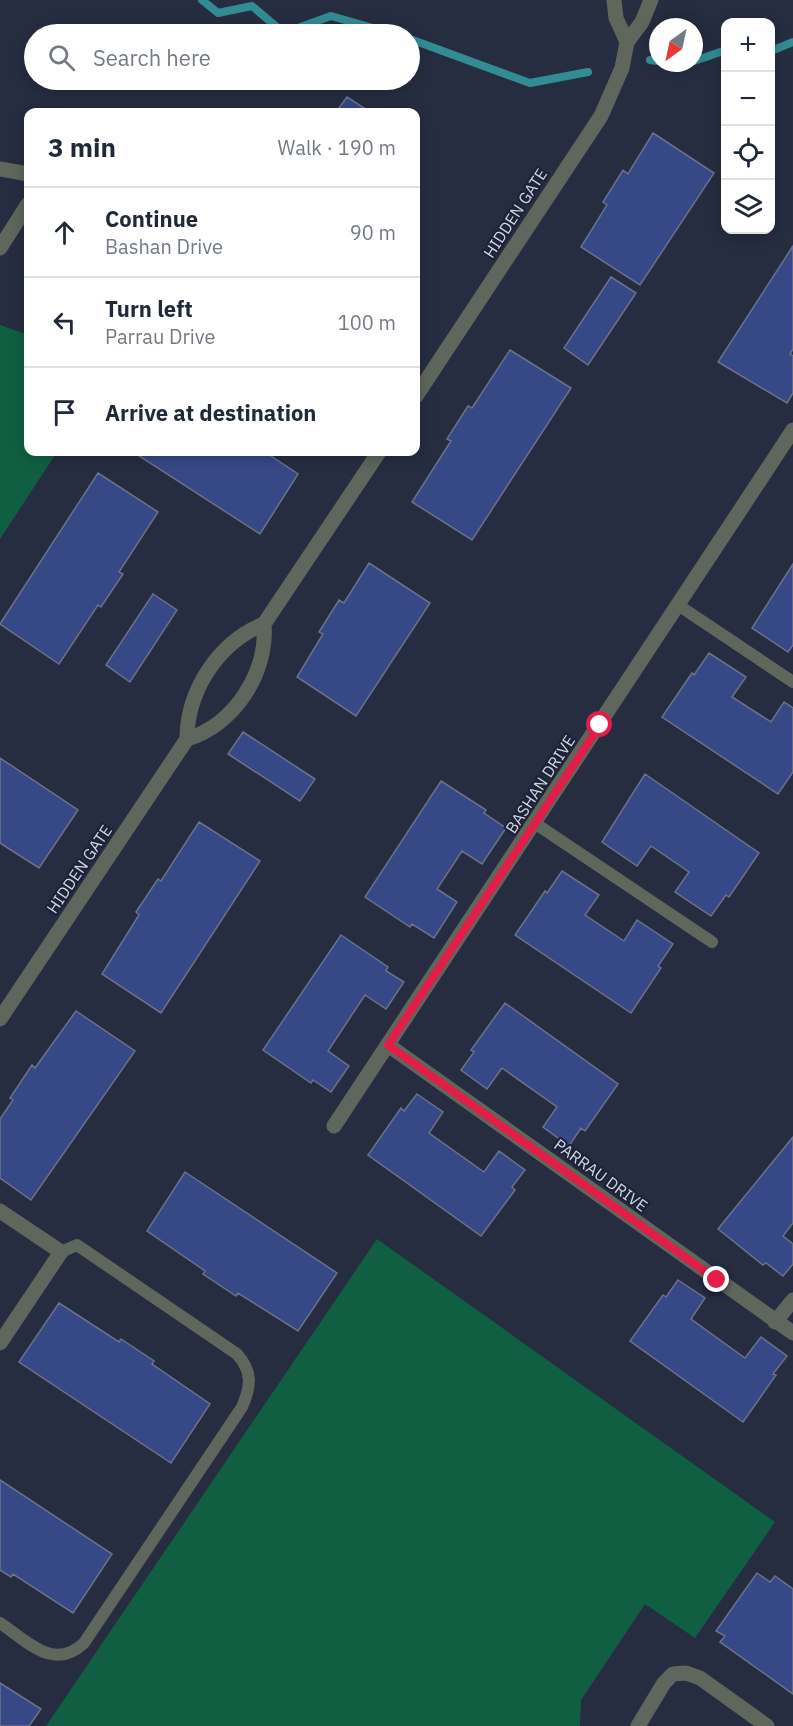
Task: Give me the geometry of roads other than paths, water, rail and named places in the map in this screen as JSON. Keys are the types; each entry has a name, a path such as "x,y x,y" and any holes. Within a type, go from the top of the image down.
{"street":[{"path":"614,0 616,18 627,42"},
{"name":"HIDDEN GATE","path":"420,390 601,116 622,69 627,42 642,22 651,0"},
{"path":"0,169 24,173"},
{"path":"0,248 24,210"},
{"name":"BASHAN DRIVE","path":"334,1126 536,824 793,430"},
{"name":"HIDDEN GATE","path":"0,1019 187,739 190,710 208,670 235,639 264,624 376,456"},
{"name":"HIDDEN GATE","path":"187,739 215,727 243,697 259,666 266,637 264,624"},
{"name":"PARRAU DRIVE","path":"388,1045 793,1334"},
{"path":"0,1211 61,1252 0,1343"},
{"path":"776,1322 793,1300"},
{"path":"638,1726 664,1683 673,1674 686,1673 700,1678 767,1726"}],"lane":[{"path":"678,605 793,682"},
{"path":"536,824 712,942"},
{"path":"0,1623 43,1652 55,1656 66,1656 75,1652 84,1643 164,1524 242,1407 249,1392 250,1379 247,1365 237,1354 77,1245 61,1252"}],"waterway":[{"path":"202,0 218,13 252,6 273,24"},
{"path":"309,24 331,16 359,24"},
{"path":"775,49 793,42"},
{"path":"420,43 530,83 588,72"},
{"path":"703,58 721,52"}]}
